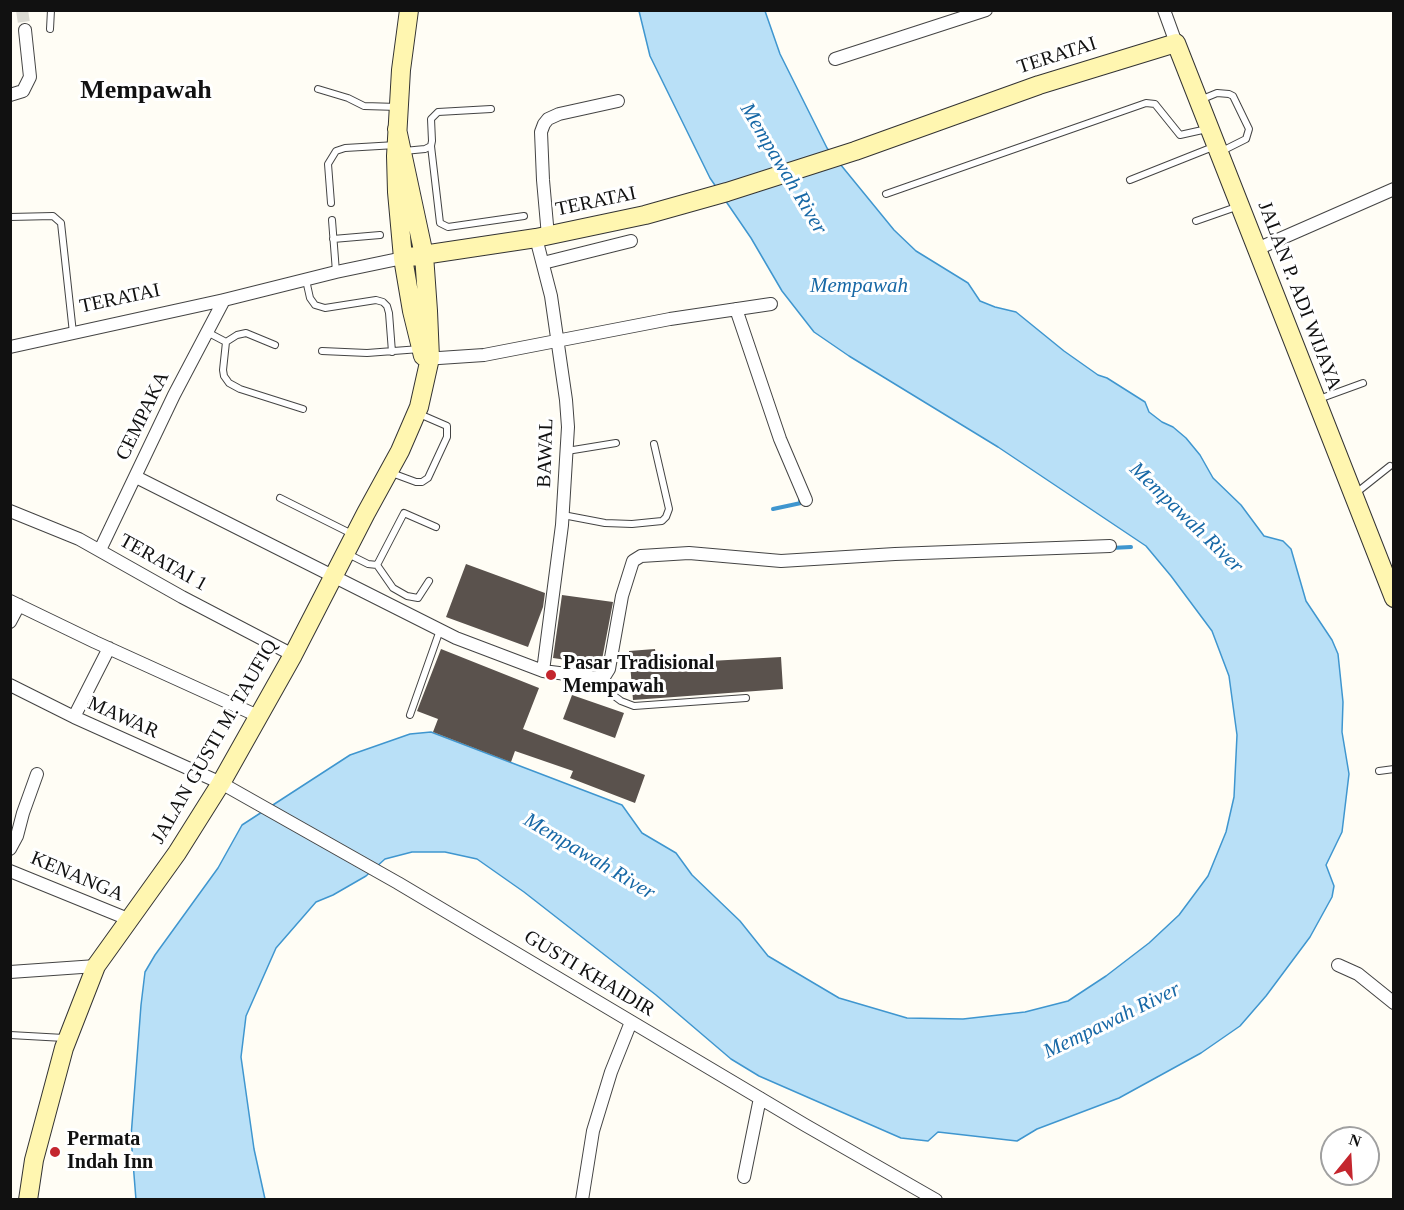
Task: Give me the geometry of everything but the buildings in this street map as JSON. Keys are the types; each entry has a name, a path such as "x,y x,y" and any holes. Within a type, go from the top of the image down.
{"main road":[{"name":"JALAN GUSTI M. TAUFIQ","path":"405,11 399,107 399,226 412,311 426,360"},
{"name":"JALAN P. ADI WIJAYA","path":"1176,43 1394,598"},
{"name":"TERATAI","path":"403,258 542,237 645,215 727,192 855,151 1039,85 1176,43"},
{"name":"JALAN GUSTI M. TAUFIQ","path":"28,1200 39,1137 68,1039 96,966 177,853 221,783 293,655 400,451 417,413 424,393 426,360 424,255 399,142"}],"street":[{"path":"835,59 986,10"},
{"name":"JALAN P. ADI WIJAYA","path":"1164,10 1176,43"},
{"path":"10,95 22,91 30,77 25,30"},
{"name":"BAWAL","path":"543,671 562,514 568,427 551,296 543,263 541,132 548,119 559,114 618,101"},
{"path":"1257,249 1394,189"},
{"path":"543,263 632,241"},
{"name":"TERATAI","path":"11,348 403,258"},
{"name":"CEMPAKA","path":"100,550 174,395 224,300"},
{"path":"426,360 484,355 670,319 771,304"},
{"path":"736,309 780,439 806,500"},
{"path":"135,477 441,630 543,671 598,678 604,677 610,664 625,584 633,561 641,556 689,554 781,561 1110,546"},
{"name":"TERATAI 1","path":"10,511 79,539 182,597 293,655"},
{"path":"10,622 15,603 258,716"},
{"path":"74,717 110,648"},
{"name":"MAWAR","path":"10,685 74,717 221,783"},
{"path":"10,849 17,836 22,813 37,774"},
{"name":"GUSTI KHAIDIR","path":"221,783 398,883 936,1200"},
{"name":"KENANGA","path":"10,870 128,920"},
{"path":"1338,965 1358,974 1394,1003"},
{"path":"10,972 96,966"},
{"path":"582,1200 596,1120 611,1072 631,1022"},
{"path":"744,1177 760,1098"}],"lane":[{"path":"50,29 51,10"},
{"path":"318,89 348,98 364,106 399,107"},
{"path":"1130,180 1246,139 1249,129 1233,96 1229,93 1217,93 1198,100"},
{"path":"886,194 1146,103 1155,104 1180,135 1209,128"},
{"path":"491,109 438,112 431,119 432,141 430,146 440,223 448,227 524,216"},
{"path":"330,203 328,164 336,151 399,142 425,149 430,146"},
{"path":"1196,221 1240,205"},
{"path":"10,217 53,216 61,223 73,333"},
{"path":"332,220 336,272"},
{"path":"333,239 380,235"},
{"path":"306,279 310,298 315,305 325,308 376,300 383,302 389,313 392,352"},
{"path":"207,332 226,342"},
{"path":"226,342 237,335 246,333 275,345"},
{"path":"226,342 223,370 229,382 240,389 303,409"},
{"path":"322,351 392,352 426,360"},
{"path":"1316,400 1363,383"},
{"path":"389,472 416,482 422,482 428,478 447,437 447,426 417,413"},
{"path":"567,451 616,443"},
{"path":"562,514 605,523 632,524 662,520 666,517 669,509 654,444"},
{"path":"1353,495 1390,466"},
{"path":"280,498 354,535"},
{"path":"377,565 403,514 407,513 436,527"},
{"path":"345,552 368,564 377,565 393,588 407,596 418,598 429,581"},
{"path":"411,715 441,630"},
{"path":"604,677 614,695 621,702 634,706 746,698"},
{"path":"1379,771 1394,769"},
{"path":"10,1035 68,1039"}],"water":[{"name":"Mempawah","path":"639,11 765,11 780,54 827,148 894,230 916,251 968,283 980,301 1016,312 1098,375 1107,378 1145,402 1149,412 1186,438 1200,455 1213,478 1241,505 1264,536 1283,541 1291,549 1306,601 1332,640 1338,654 1343,702 1342,732 1349,774 1342,832 1326,865 1334,886 1332,897 1310,937 1266,996 1240,1026 1201,1053 1119,1098 1037,1129 1017,1141 938,1132 928,1141 901,1138 759,1076 731,1059 656,995 524,892 477,859 445,852 412,852 385,859 366,876 316,902 276,948 246,1016 241,1057 254,1149 265,1199 136,1200 131,1137 145,972 218,868 242,825 350,755 410,734 431,732 622,805 642,833 676,853 692,875 740,921 768,956 839,998 907,1018 963,1019 1025,1012 1068,1001 1149,943 1179,915 1208,876 1226,832 1234,797 1237,735 1229,676 1212,631 1146,546 998,447 849,356 814,332 782,291 751,238 710,178 650,56"}],"waterway":[{"path":"773,509 801,503 800,500"},
{"path":"1111,548 1131,547"}],"tunnel":[{"path":"22,10 25,30"}],"place":[{"name":"Pasar Tradisional Mempawah","path":"551,675"},
{"name":"Permata Indah Inn","path":"55,1152"}],"district":[{"name":"Mempawah","path":"146,91"}],"water label":[{"name":"Mempawah River","path":"783,169"},
{"name":"Mempawah River","path":"1186,518"},
{"name":"Mempawah River","path":"589,857"},
{"name":"Mempawah River","path":"1112,1021"}]}
